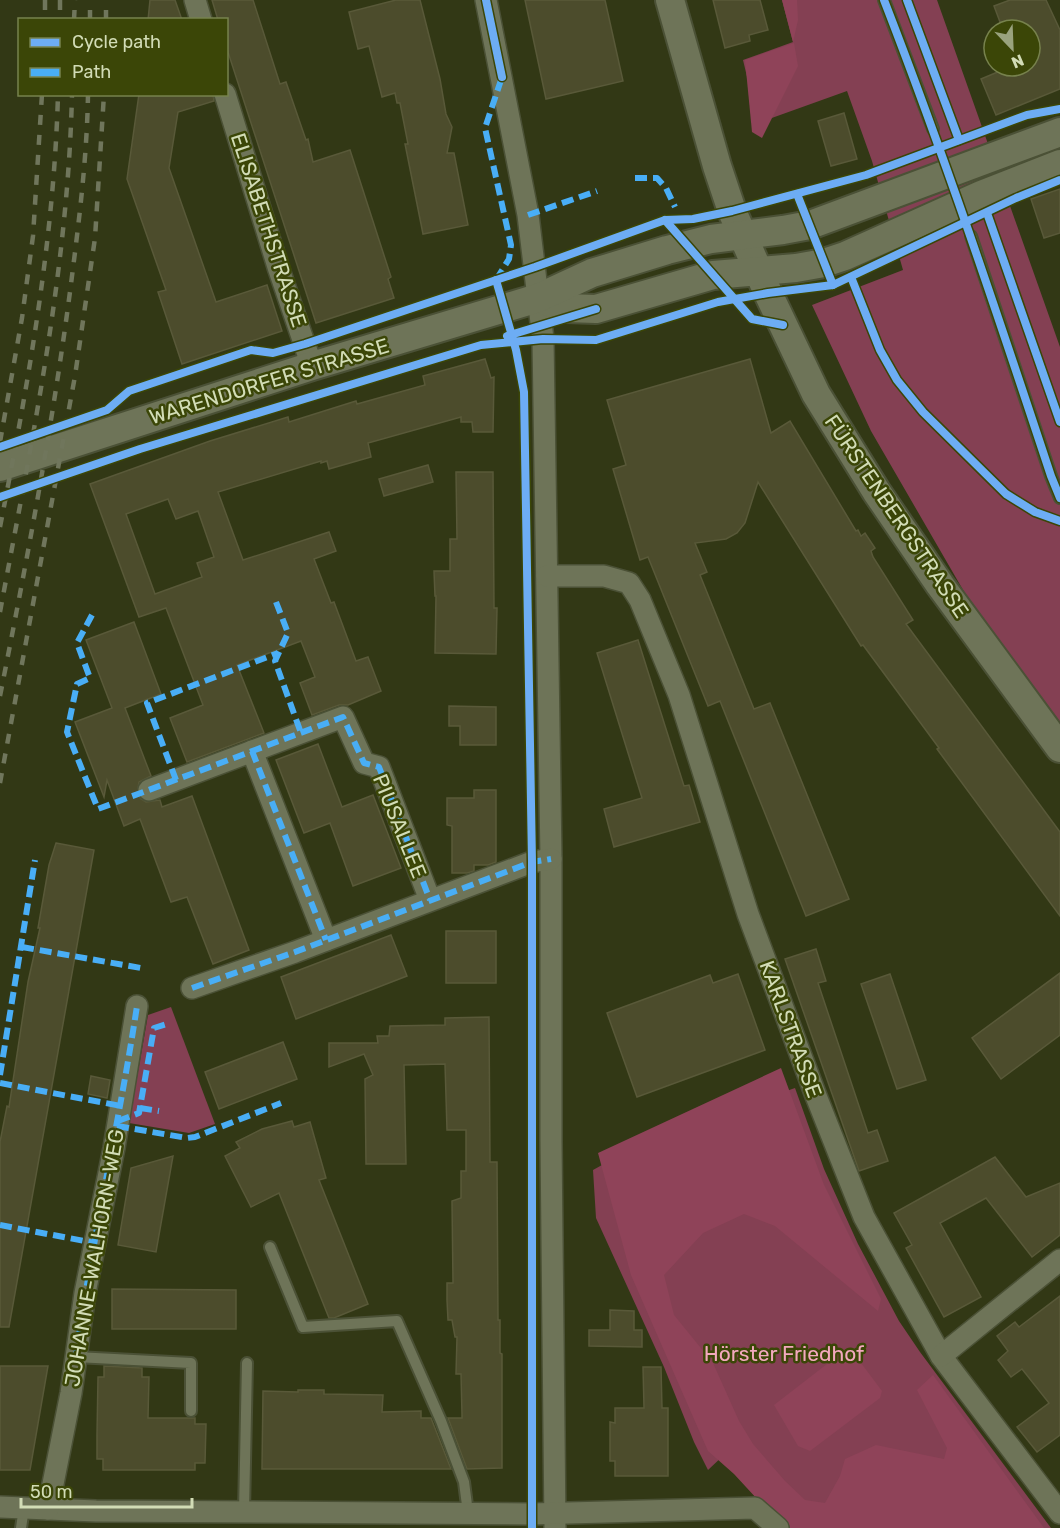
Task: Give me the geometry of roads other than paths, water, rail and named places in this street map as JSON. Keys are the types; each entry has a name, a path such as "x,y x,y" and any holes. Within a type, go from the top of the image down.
{"main road":[{"name":"FÜRSTENBERGSTRASSE","path":"670,0 717,166 742,235 816,394 876,491 940,585 1060,748"},
{"name":"WARENDORFER STRASSE","path":"0,467 312,366 538,298 592,273 687,245 783,230 834,217 1060,132"},
{"path":"538,298 566,308 596,309 713,275 796,268 824,263 845,256 981,195 1060,164"}],"street":[{"path":"195,0 200,18"},
{"path":"486,0 528,215 543,339 551,859 554,1521"},
{"name":"ELISABETHSTRASSE","path":"226,96 278,267 312,366"},
{"name":"KARLSTRASSE","path":"547,576 604,576 629,583 640,600 679,694 748,914 864,1217 941,1356 1060,1513"},
{"name":"PIUSALLEE","path":"149,790 343,717 364,763 379,767 430,900"},
{"path":"252,752 326,940"},
{"name":"PIUSALLEE","path":"192,988 295,952 532,862 551,859"},
{"name":"JOHANNE-WALHORN-WEG","path":"48,1509 76,1357 85,1293 114,1148 137,1006"},
{"path":"941,1356 1060,1260"},
{"path":"0,1507 22,1518 48,1509 96,1520 244,1512 468,1513 495,1521 554,1521 755,1508 778,1528"}],"lane":[{"path":"884,0 933,129"},
{"path":"971,236 1060,498"},
{"path":"270,1247 303,1327 397,1322 441,1421 464,1482 468,1513"},
{"path":"76,1357 191,1363 191,1411"},
{"path":"244,1512 247,1363"}],"railway":[{"path":"45,0 45,18"},
{"path":"60,0 60,18"},
{"path":"74,18 75,0"},
{"path":"90,0 90,18"},
{"path":"106,0 106,18"},
{"path":"0,442 22,318 33,236 42,96"},
{"path":"0,527 38,312 56,149 58,96"},
{"path":"0,612 36,419 56,289 64,225 72,96"},
{"path":"0,696 39,491 64,336 82,189 88,96"},
{"path":"0,783 75,376 95,238 104,96"}],"park label":[{"name":"Hörster Friedhof","path":"784,1353"}]}
